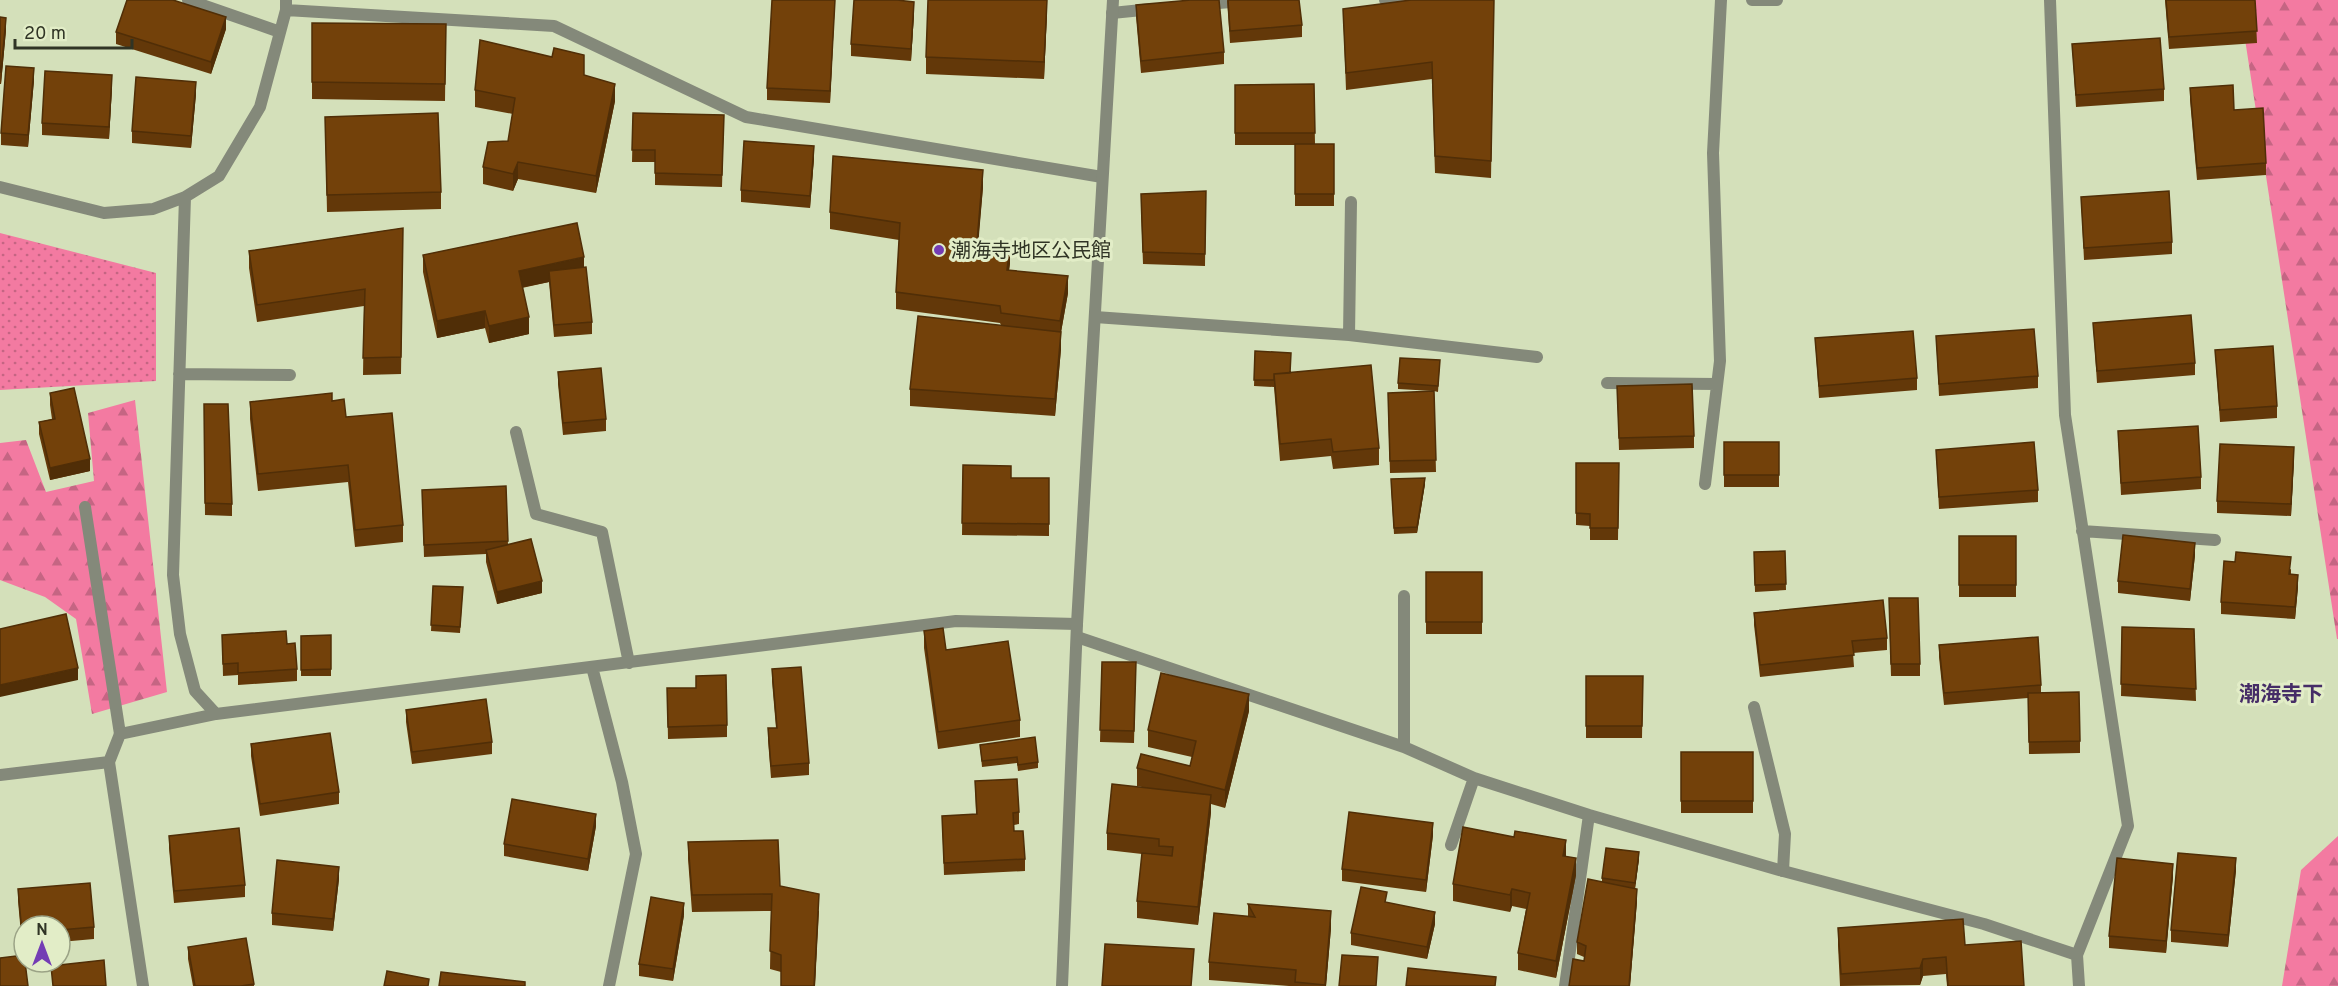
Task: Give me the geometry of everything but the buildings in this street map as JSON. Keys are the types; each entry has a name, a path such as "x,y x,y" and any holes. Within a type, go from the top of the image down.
{"street":[{"path":"188,0 280,32"},
{"path":"1189,6 1256,0"},
{"path":"1385,0 1428,4"},
{"path":"1705,484 1720,361 1713,153 1721,0"},
{"path":"1752,0 1777,0"},
{"path":"2050,0 2065,415 2128,826 2077,955 2079,986"},
{"path":"0,188 104,213 153,209 185,197 219,176 260,107 286,5 554,26 746,117 1102,177"},
{"path":"1062,986 1077,624 1112,6 1167,8"},
{"path":"185,197 173,575 180,634 195,691 216,714"},
{"path":"1349,335 1351,202"},
{"path":"1095,317 1349,335 1537,357"},
{"path":"179,374 290,375"},
{"path":"1607,383 1717,384"},
{"path":"516,432 536,514 602,532 629,663"},
{"path":"85,507 120,734 109,762 143,986"},
{"path":"2082,531 2215,540"},
{"path":"1404,596 1404,747"},
{"path":"120,734 216,714 956,621 1077,624"},
{"path":"1077,638 1404,747 1474,778 1589,815 1783,871 1984,924 2077,955"},
{"path":"592,667 621,782 636,854 609,986"},
{"path":"1754,707 1785,834 1783,871"},
{"path":"0,775 109,762"},
{"path":"1451,845 1474,778"},
{"path":"1565,986 1589,815"}],"green space":[{"path":"2239,0 2338,0 2338,639 2337,639"},
{"path":"0,233 156,273 156,381 0,390"},
{"path":"135,400 167,692 92,714 76,619 45,597 0,580 0,443 26,440 46,492 94,481 88,413"},
{"path":"2338,836 2338,986 2282,986 2301,870"}],"place":[{"name":"潮海寺地区公民館","path":"939,250"}],"district":[{"name":"潮海寺下","path":"2281,694"}]}
